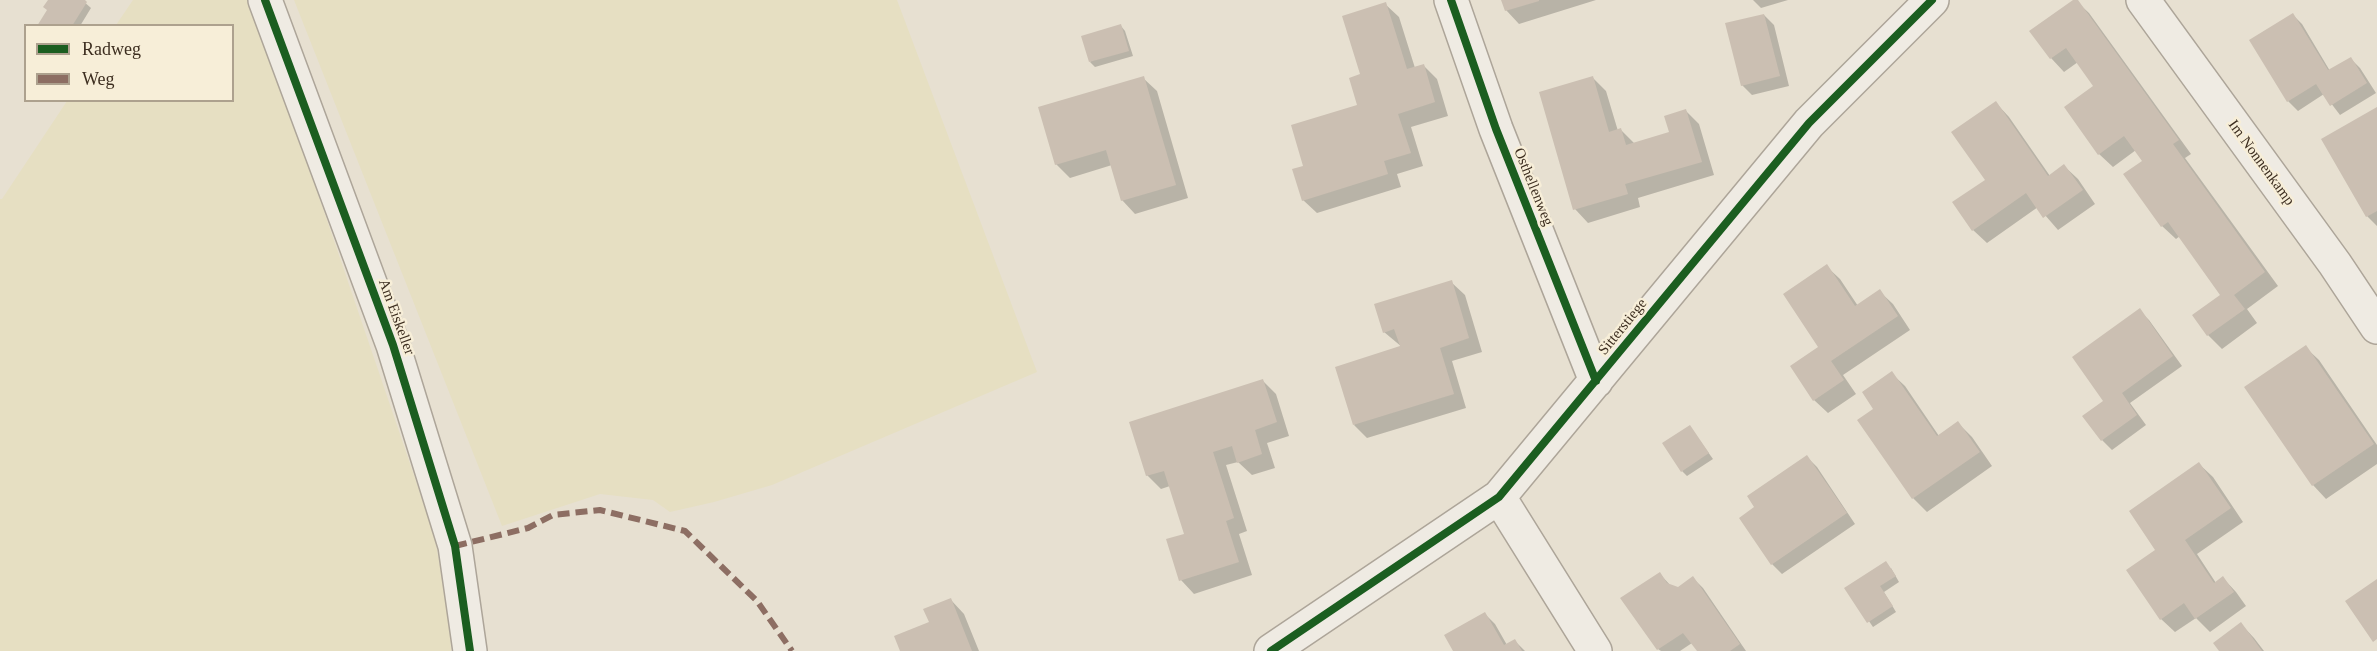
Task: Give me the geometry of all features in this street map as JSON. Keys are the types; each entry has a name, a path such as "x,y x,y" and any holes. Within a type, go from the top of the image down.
{"street":[{"name":"Am Eiskeller","path":"265,0 393,345 456,546 470,651"},
{"name":"Osthellenweg","path":"1451,0 1496,129 1596,381"},
{"name":"Sitterstiege","path":"1271,651 1499,497 1809,123 1932,0"},
{"name":"Im Nonnenkamp","path":"2143,0 2335,264 2377,327"},
{"path":"1499,497 1595,651"}],"shaded area":[{"path":"133,0 252,0 434,534 450,621 451,651 0,651 0,199 66,102 234,102 234,24 117,24"},
{"path":"294,0 897,0 1037,372 772,485 714,502 670,512 653,500 600,494 502,526"}],"building":[{"path":"48,0 85,0 87,2 73,24 38,24 47,10 43,7"},
{"path":"1501,0 1539,0 1539,1 1505,11"},
{"path":"2073,0 2078,0 2179,140 2173,144 2265,272 2234,295 2245,309 2207,336 2192,315 2220,295 2168,222 2161,227 2123,174 2142,161 2124,136 2098,155 2064,107 2093,86 2066,48 2050,59 2029,31"},
{"path":"1386,2 1407,69 1424,64 1435,102 1398,114 1411,153 1384,161 1388,174 1302,201 1292,169 1303,166 1291,125 1357,105 1349,78 1360,74 1342,16"},
{"path":"2293,13 2328,70 2351,57 2367,83 2330,106 2316,84 2287,102 2249,40"},
{"path":"1764,14 1780,76 1741,86 1725,23"},
{"path":"1121,24 1129,51 1089,62 1081,36"},
{"path":"1144,76 1176,185 1121,201 1106,150 1055,165 1038,107"},
{"path":"1593,76 1609,132 1621,128 1626,145 1669,132 1664,116 1686,109 1702,162 1625,184 1628,194 1573,210 1539,92"},
{"path":"1996,101 2048,176 2064,164 2083,190 2043,218 2026,193 1972,231 1952,202 1985,180 1951,132"},
{"path":"2377,107 2377,211 2366,217 2321,139"},
{"path":"1827,264 1855,306 1880,289 1898,316 1831,361 1844,380 1813,401 1790,366 1818,347 1783,294"},
{"path":"1452,280 1469,338 1440,348 1454,394 1353,425 1335,367 1400,346 1394,329 1383,333 1374,304"},
{"path":"2140,308 2173,356 2122,393 2137,415 2101,441 2082,416 2103,401 2072,357"},
{"path":"2306,345 2374,444 2312,486 2244,387"},
{"path":"1892,371 1937,436 1958,421 1980,452 1912,499 1857,420 1873,409 1862,392"},
{"path":"1263,379 1277,422 1255,430 1262,454 1237,463 1232,446 1213,452 1234,518 1226,521 1239,562 1179,581 1166,539 1184,534 1164,471 1146,476 1129,422"},
{"path":"1690,425 1709,453 1681,472 1662,443"},
{"path":"1807,455 1847,513 1771,565 1739,518 1754,507 1747,496"},
{"path":"2199,462 2231,508 2185,540 2214,583 2223,576 2234,592 2195,619 2184,603 2160,620 2126,570 2155,550 2129,511"},
{"path":"1886,561 1896,576 1880,586 1893,606 1867,623 1844,588"},
{"path":"1660,572 1667,583 1678,587 1693,576 1740,644 1730,651 1697,651 1683,633 1657,650 1620,598"},
{"path":"2377,579 2377,639 2373,642 2345,601"},
{"path":"951,598 972,651 900,651 894,636 929,622 923,609"},
{"path":"1485,612 1504,645 1515,639 1522,651 1453,651 1444,635"},
{"path":"2241,622 2262,651 2219,651 2213,643"}],"marked path":[{"path":"455,546 528,528 553,515 600,510 685,531 757,601 792,651"}],"cycle path":[{"path":"265,0 393,345 455,546 470,651"},
{"path":"1451,0 1496,129 1596,381"},
{"path":"1271,651 1499,497 1809,123 1932,0"}]}
